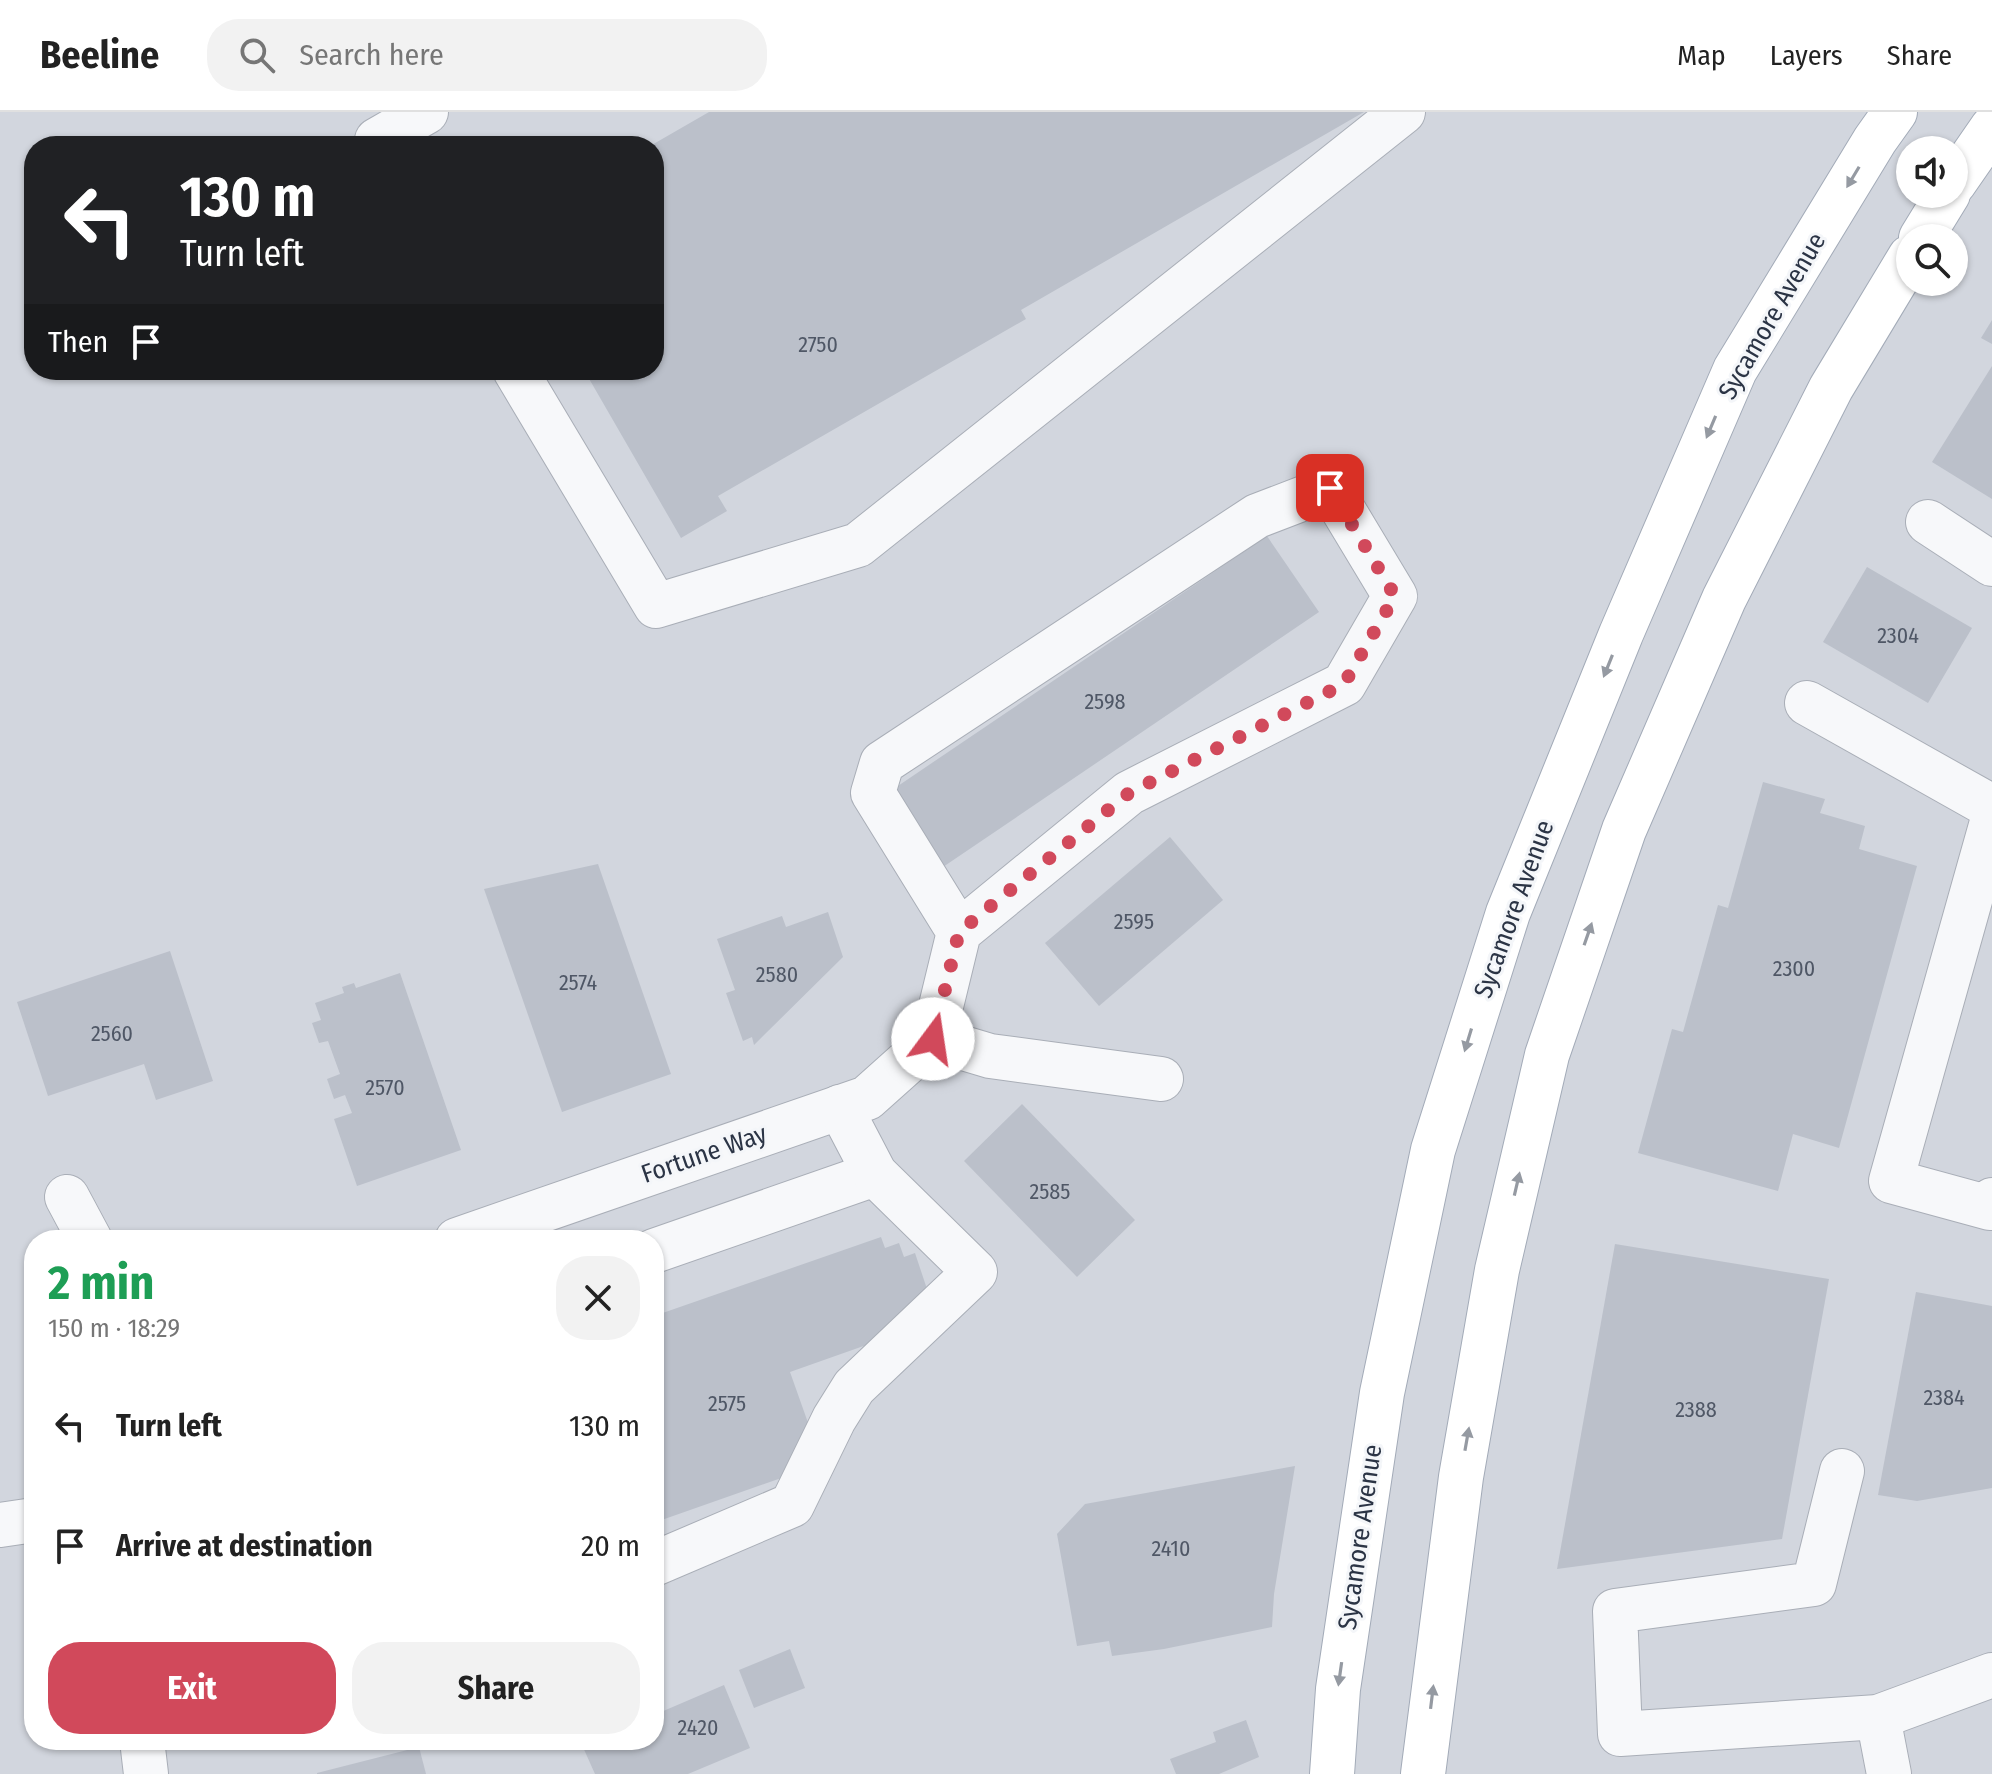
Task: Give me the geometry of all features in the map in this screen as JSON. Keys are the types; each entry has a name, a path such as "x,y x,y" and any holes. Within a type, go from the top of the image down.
{"main road":[{"name":"Sycamore Avenue","path":"1332,1774 1338,1689 1382,1393 1433,1150 1508,913 1621,634 1735,370 1895,112"},
{"path":"1968,163 1992,128"},
{"path":"1423,1774 1463,1463 1497,1270 1547,1055 1624,830 1724,599 1831,388 1896,280"}],"street":[{"path":"373,133 426,112"},
{"path":"521,380 656,606 858,545 1403,112"},
{"path":"959,932 873,793 882,763 1257,516 1330,488 1395,596 1344,684 1129,793 959,932 933,1039 990,1056 1161,1079"},
{"path":"1928,522 1992,564"},
{"path":"1807,703 1992,807"},
{"path":"1992,822 1891,1181 1990,1208 1992,1200"},
{"name":"Fortune Way","path":"486,1230 867,1098 933,1039"},
{"path":"664,1560 792,1505 834,1419 854,1387 975,1272 875,1174 840,1107"},
{"path":"664,1248 875,1174"},
{"path":"67,1197 85,1230"},
{"path":"1842,1471 1814,1584 1615,1611 1620,1734 1878,1717 1992,1675"},
{"path":"0,1525 24,1521"},
{"path":"1878,1717 1889,1774"},
{"path":"143,1750 146,1774"}],"shaded area":[{"path":"0,112 1992,112 1992,1774 0,1774"}],"building":[{"path":"709,112 1364,112 1021,310 1026,319 718,496 727,511 681,538 590,380 664,380 664,138"},
{"path":"1992,320 1992,344 1981,338"},
{"path":"1992,366 1992,499 1932,462"},
{"path":"1267,536 1319,612 943,867 892,790"},
{"path":"1867,567 1972,628 1928,703 1823,642"},
{"path":"1763,782 1825,799 1820,813 1865,826 1859,849 1917,866 1839,1148 1793,1134 1778,1191 1638,1153 1672,1029 1683,1032 1718,905 1728,908"},
{"path":"1170,837 1223,900 1099,1006 1045,943"},
{"path":"598,864 671,1074 562,1112 484,889"},
{"path":"828,912 843,957 754,1045 752,1037 743,1041 726,993 735,990 717,939 782,916 786,927"},
{"path":"170,951 213,1081 156,1100 144,1064 48,1096 17,1002"},
{"path":"400,973 461,1150 357,1186 334,1119 352,1113 345,1095 334,1099 327,1079 340,1074 328,1041 319,1043 312,1023 321,1020 315,1003 344,993 342,987 354,983 356,988"},
{"path":"1022,1104 1135,1220 1077,1277 964,1161"},
{"path":"881,1237 885,1248 899,1243 904,1257 915,1253 930,1298 889,1337 790,1372 812,1434 790,1475 664,1519 664,1313"},
{"path":"1615,1244 1829,1279 1782,1539 1557,1569"},
{"path":"1916,1292 1992,1306 1992,1488 1917,1501 1878,1495"},
{"path":"1295,1466 1274,1594 1272,1627 1112,1656 1109,1641 1077,1646 1057,1534 1085,1504"},
{"path":"790,1649 805,1688 754,1708 739,1670"},
{"path":"724,1685 750,1748 688,1774 595,1774 584,1750 664,1750 664,1711"},
{"path":"1246,1720 1259,1757 1219,1774 1176,1774 1170,1759 1216,1742 1213,1732"},
{"path":"407,1750 420,1750 426,1774 317,1774"}],"route":[{"path":"933,1039 959,932 1129,793 1344,684 1395,596 1330,488"}]}
